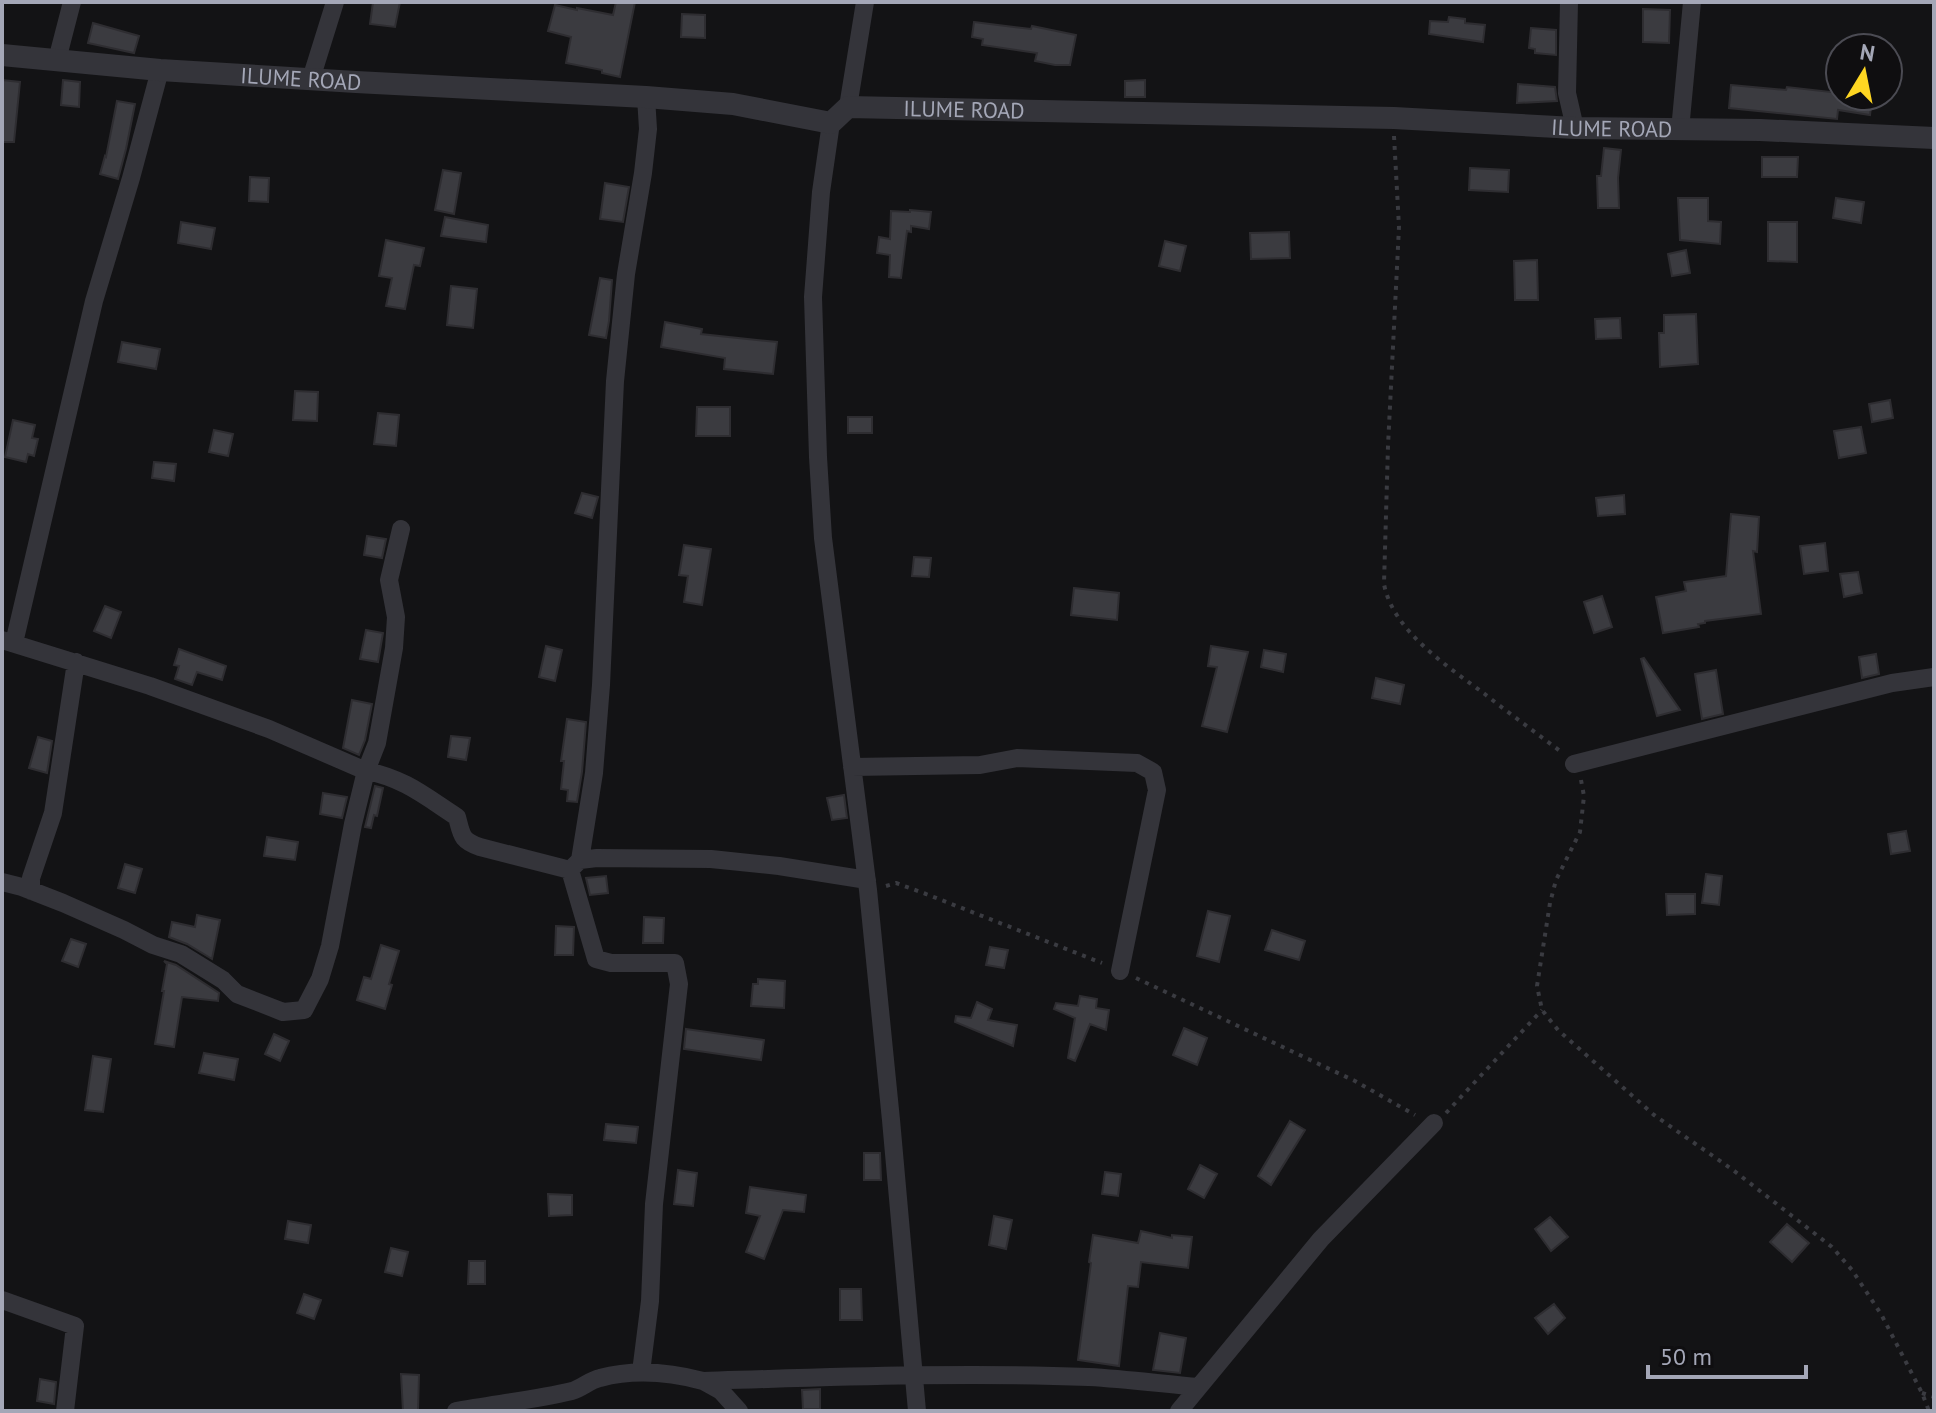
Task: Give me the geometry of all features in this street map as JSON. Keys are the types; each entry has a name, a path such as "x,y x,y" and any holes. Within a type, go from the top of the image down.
{"street":[{"path":"57,60 72,2"},
{"path":"311,79 335,2"},
{"path":"865,2 848,107 831,123 821,192 813,297 818,457 823,538 868,885 917,1411"},
{"path":"1569,2 1567,93 1575,128"},
{"path":"1680,130 1692,2"},
{"name":"ILUME ROAD","path":"2,55 160,70 733,104 831,123"},
{"path":"160,70 94,301 8,642 150,686 412,786 457,817 463,838 468,843 575,865 597,858 711,859 779,866 868,885"},
{"path":"641,1372 650,1301 654,1204 679,984 675,963 611,963 596,959 575,865 594,773 615,381 626,274 648,129 646,97"},
{"name":"ILUME ROAD","path":"848,107 1394,118 1575,128 1760,130 1934,138"},
{"path":"2,882 87,913 153,945 181,954 223,980 237,994 283,1012 304,1010 320,979 330,946 353,824 366,771 377,743 394,648 396,617 389,580 401,529"},
{"path":"31,891 31,878 53,813 76,662"},
{"path":"1574,764 1892,683 1934,677"},
{"path":"852,767 980,765 1017,758 1137,763 1153,772 1157,790 1120,971"},
{"path":"1179,1411 1321,1239 1434,1123"},
{"path":"2,1300 75,1326 65,1411"},
{"path":"456,1411 576,1390 596,1378 641,1372 679,1375 703,1381 721,1391 739,1411"},
{"path":"703,1381 913,1374 1093,1377 1199,1387"}],"path":[{"path":"1394,118 1399,227 1384,584 1387,599 1400,619 1432,654 1574,764 1580,780 1584,796 1580,832 1556,880 1550,903 1537,986 1542,1010 1558,1030 1654,1115 1733,1170 1832,1247 1852,1270 1881,1314 1929,1411"},
{"path":"868,885 896,883 1120,971 1355,1081 1434,1123 1542,1010"},
{"path":"1922,1393 1934,1397"}],"building":[{"path":"373,2 400,2 395,27 370,24"},
{"path":"616,2 635,2 620,77 566,63 571,37 548,31 555,5 613,15"},
{"path":"1643,9 1670,10 1669,43 1643,42"},
{"path":"682,14 705,15 705,38 681,37"},
{"path":"1449,17 1485,25 1483,42 1429,34 1430,21 1448,22"},
{"path":"974,22 1031,29 1032,26 1076,35 1070,65 1035,61 1037,53 982,45 983,39 972,37"},
{"path":"93,23 139,36 134,53 88,43"},
{"path":"1531,28 1556,30 1556,55 1535,53 1535,49 1529,48"},
{"path":"2,80 20,82 14,142 2,142"},
{"path":"63,80 80,82 79,107 61,105"},
{"path":"1145,80 1145,97 1125,97 1125,81"},
{"path":"1518,84 1555,87 1557,101 1517,103"},
{"path":"1731,85 1786,90 1787,87 1824,91 1824,112 1838,112 1837,119 1729,108"},
{"path":"117,101 135,104 118,179 100,174"},
{"path":"1604,148 1621,150 1619,208 1598,208 1597,176 1601,176"},
{"path":"1762,157 1798,157 1797,177 1762,177"},
{"path":"1470,168 1509,170 1508,192 1469,190"},
{"path":"443,170 461,173 454,214 435,210"},
{"path":"250,177 269,178 268,202 249,201"},
{"path":"605,183 629,187 623,222 600,219"},
{"path":"1678,198 1708,198 1708,221 1721,222 1720,244 1680,240"},
{"path":"1836,198 1864,202 1861,223 1833,218"},
{"path":"891,211 931,212 929,229 911,226 911,232 907,231 901,278 889,277 890,255 877,253 879,237 890,239"},
{"path":"445,217 488,225 486,242 441,236"},
{"path":"181,222 215,228 211,249 178,243"},
{"path":"1768,222 1797,222 1797,262 1768,261"},
{"path":"1289,232 1290,258 1251,259 1250,233"},
{"path":"386,240 424,248 420,266 414,265 405,309 386,306 392,278 379,276"},
{"path":"1165,241 1186,246 1180,271 1159,266"},
{"path":"1686,250 1690,273 1672,276 1668,254"},
{"path":"1537,260 1538,300 1515,300 1514,261"},
{"path":"600,278 612,280 606,338 589,335"},
{"path":"451,286 477,289 473,328 447,325"},
{"path":"1696,314 1698,364 1660,367 1659,333 1664,333 1664,315"},
{"path":"1620,318 1621,338 1596,339 1595,319"},
{"path":"665,322 702,329 701,334 777,342 773,374 724,369 725,358 661,347"},
{"path":"122,342 160,349 156,369 118,362"},
{"path":"295,391 318,392 317,421 293,420"},
{"path":"1890,400 1893,418 1872,422 1869,404"},
{"path":"697,407 730,407 730,436 696,436"},
{"path":"378,413 399,415 396,446 374,444"},
{"path":"848,417 872,417 872,433 848,433"},
{"path":"13,420 35,425 32,438 38,439 34,456 28,454 26,462 5,457"},
{"path":"1861,427 1866,453 1839,458 1834,431"},
{"path":"214,430 233,434 228,456 209,452"},
{"path":"154,462 176,464 174,481 152,478"},
{"path":"582,493 598,497 592,518 575,513"},
{"path":"1624,495 1625,514 1598,516 1596,498"},
{"path":"1731,514 1759,517 1757,552 1753,551 1761,614 1705,621 1698,624 1699,627 1663,633 1656,597 1686,591 1684,582 1726,576"},
{"path":"367,536 386,539 382,558 364,555"},
{"path":"1825,543 1828,571 1804,574 1800,546"},
{"path":"684,545 711,549 702,605 684,602 688,576 679,575"},
{"path":"914,557 931,558 929,577 912,576"},
{"path":"1858,572 1862,593 1844,597 1840,574"},
{"path":"1074,588 1119,593 1117,620 1071,615"},
{"path":"1602,596 1612,627 1594,633 1584,602"},
{"path":"105,606 121,612 111,638 94,631"},
{"path":"366,630 383,633 378,662 360,659"},
{"path":"546,646 562,650 555,681 539,677"},
{"path":"1211,646 1248,652 1227,732 1202,726 1217,667 1208,666"},
{"path":"179,649 226,666 222,680 197,672 192,685 175,679 179,666 174,665"},
{"path":"1264,650 1286,654 1283,672 1261,667"},
{"path":"1876,654 1879,674 1862,678 1859,657"},
{"path":"1644,658 1680,710 1657,716 1641,659"},
{"path":"1716,670 1723,714 1702,719 1695,674"},
{"path":"1376,678 1404,685 1400,704 1372,698"},
{"path":"352,700 372,704 359,755 343,748"},
{"path":"567,719 586,722 577,802 567,801 568,790 561,789"},
{"path":"451,736 470,738 466,760 448,757"},
{"path":"38,737 52,741 47,773 29,768"},
{"path":"375,786 383,788 377,816 374,815 371,828 365,827"},
{"path":"323,793 347,797 342,818 320,814"},
{"path":"844,795 847,818 832,820 827,798"},
{"path":"1906,831 1910,851 1891,854 1888,834"},
{"path":"267,837 298,842 295,860 264,856"},
{"path":"125,864 142,869 135,893 118,888"},
{"path":"1706,874 1722,876 1719,905 1702,903"},
{"path":"606,876 608,893 590,895 586,878"},
{"path":"1666,894 1695,894 1695,914 1667,915"},
{"path":"1208,911 1230,916 1219,962 1197,956"},
{"path":"197,915 220,920 212,959 169,937 172,922 195,927"},
{"path":"644,917 664,918 663,943 643,943"},
{"path":"556,926 574,927 573,955 555,955"},
{"path":"1272,930 1305,941 1299,960 1265,950"},
{"path":"71,939 86,944 78,967 62,961"},
{"path":"381,945 399,951 385,1009 357,1000 364,977 371,979"},
{"path":"990,947 1008,950 1004,968 986,965"},
{"path":"164,961 176,965 219,993 218,1001 182,997 174,1047 155,1044 167,964"},
{"path":"758,979 785,981 784,1008 751,1006 753,984 758,984"},
{"path":"1080,996 1097,999 1096,1008 1109,1010 1106,1030 1090,1024 1075,1061 1068,1058 1075,1018 1054,1009 1056,1003 1078,1006"},
{"path":"977,1002 992,1009 988,1020 1017,1025 1013,1046 955,1022 956,1016 971,1018"},
{"path":"1184,1028 1207,1038 1197,1065 1173,1055"},
{"path":"686,1029 764,1040 761,1060 684,1049"},
{"path":"274,1034 289,1041 280,1061 265,1054"},
{"path":"204,1053 238,1059 234,1080 199,1073"},
{"path":"93,1056 111,1059 103,1112 85,1110"},
{"path":"1290,1121 1305,1130 1271,1185 1258,1176"},
{"path":"606,1124 638,1127 636,1143 604,1140"},
{"path":"864,1153 880,1153 881,1180 864,1180"},
{"path":"1200,1165 1217,1174 1204,1198 1188,1189"},
{"path":"678,1170 697,1173 693,1206 674,1204"},
{"path":"1105,1172 1121,1174 1118,1196 1102,1194"},
{"path":"750,1187 806,1195 804,1212 783,1210 764,1259 746,1252 760,1216 746,1213"},
{"path":"548,1194 572,1195 572,1215 549,1216"},
{"path":"994,1216 1012,1220 1006,1249 989,1245"},
{"path":"1550,1217 1568,1237 1551,1251 1535,1229"},
{"path":"288,1221 311,1225 308,1243 285,1239"},
{"path":"1787,1224 1809,1243 1792,1262 1770,1242"},
{"path":"1141,1231 1172,1238 1172,1235 1192,1237 1188,1268 1141,1262 1138,1287 1128,1286 1119,1366 1078,1360 1093,1235 1138,1243"},
{"path":"391,1248 408,1252 402,1276 385,1272"},
{"path":"469,1261 485,1261 485,1284 468,1284"},
{"path":"840,1289 861,1289 862,1320 840,1320"},
{"path":"304,1294 321,1300 314,1319 297,1313"},
{"path":"1554,1304 1565,1318 1548,1334 1535,1318"},
{"path":"1160,1333 1186,1338 1180,1373 1153,1370"},
{"path":"401,1374 419,1375 418,1411 403,1411"},
{"path":"40,1379 56,1382 54,1404 37,1401"},
{"path":"820,1389 820,1409 803,1409 802,1390"}]}
